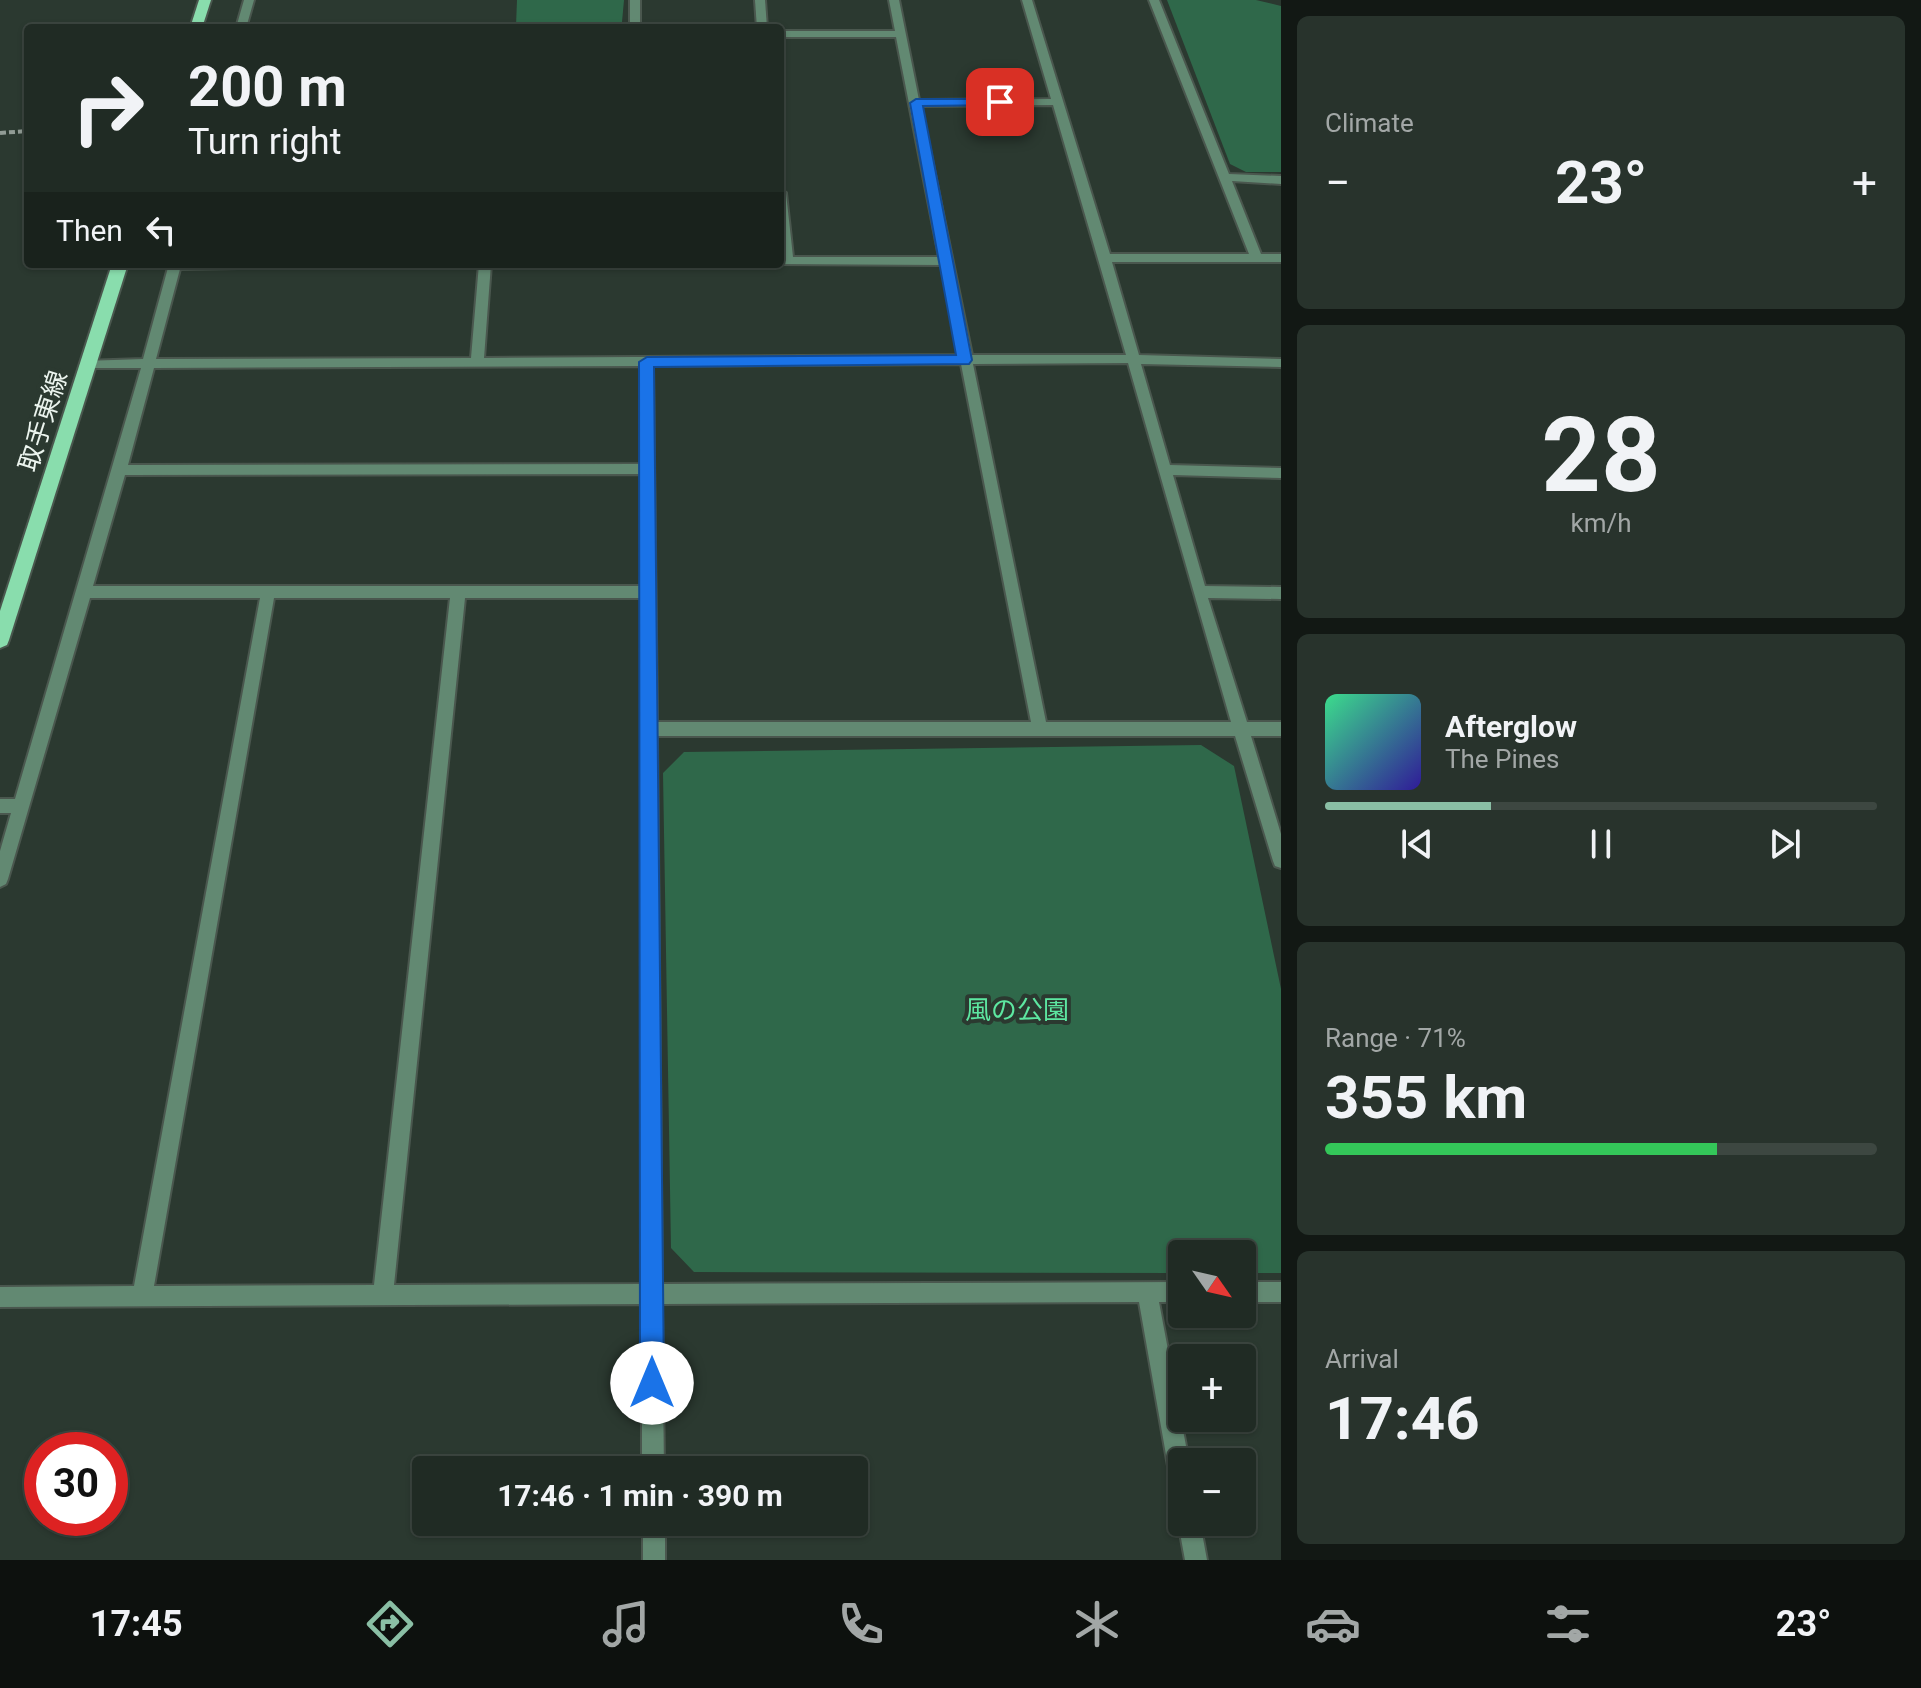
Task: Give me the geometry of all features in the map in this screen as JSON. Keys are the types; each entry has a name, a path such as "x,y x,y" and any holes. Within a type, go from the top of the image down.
{"main road":[{"path":"197,24 205,0"},
{"name":"取手東線","path":"0,640 119,268"}],"street":[{"path":"242,24 249,0"},
{"path":"635,0 635,24"},
{"path":"760,0 762,24"},
{"path":"894,0 1040,729"},
{"path":"1027,0 1105,258 1199,592 1281,861"},
{"path":"1154,0 1256,256"},
{"path":"784,34 901,34"},
{"path":"916,103 1056,102"},
{"path":"1226,177 1281,180"},
{"path":"1105,258 1281,258"},
{"path":"784,261 946,261"},
{"path":"0,879 120,470 173,268"},
{"path":"477,363 485,268"},
{"path":"89,364 1133,359 1281,363"},
{"path":"647,362 653,1456"},
{"path":"120,470 648,469"},
{"path":"1166,470 1281,473"},
{"path":"85,592 648,592"},
{"path":"1199,592 1281,593"},
{"path":"142,1297 268,593"},
{"path":"383,1297 458,593"},
{"path":"650,729 1281,729"},
{"path":"0,806 22,806"},
{"path":"0,1297 1168,1292"},
{"path":"1256,1292 1281,1292"},
{"path":"1147,1293 1176,1448"},
{"path":"654,1536 654,1560"},
{"path":"1192,1536 1196,1560"}],"path":[{"path":"0,133 24,131"}],"green space":[{"path":"517,0 624,0 622,22 618,24 516,24"},
{"path":"1167,0 1256,0 1281,6 1281,172 1246,172 1230,164"},
{"name":"風の公園","path":"1201,745 1234,766 1281,989 1281,1273 1256,1273 1256,1240 1168,1240 1168,1273 694,1272 671,1248 663,773 684,752"}],"route":[{"path":"652,1383 647,362 964,360 916,103 1000,102"}]}
